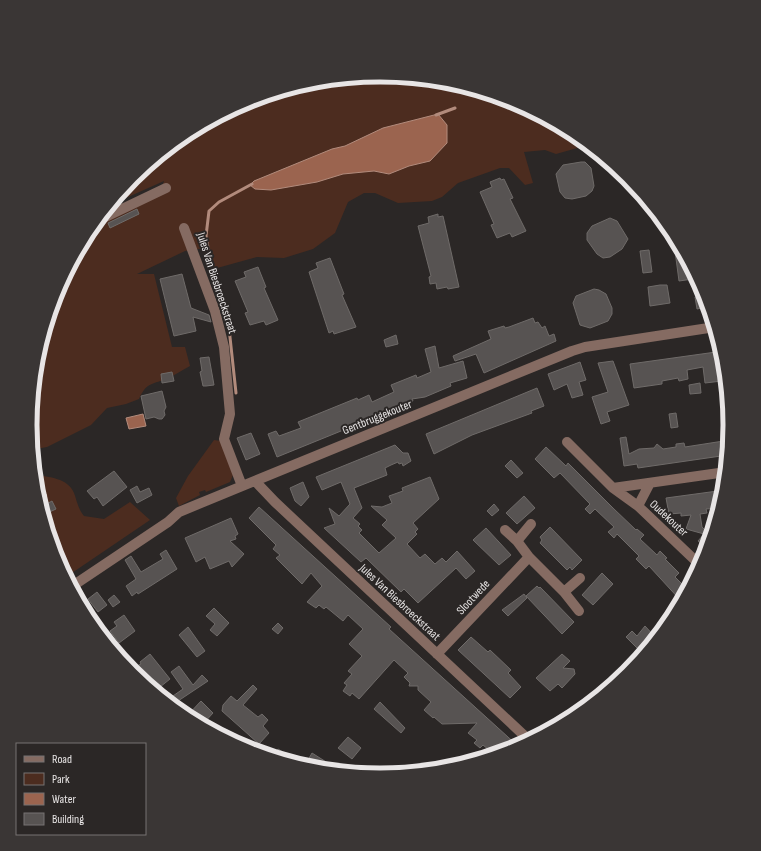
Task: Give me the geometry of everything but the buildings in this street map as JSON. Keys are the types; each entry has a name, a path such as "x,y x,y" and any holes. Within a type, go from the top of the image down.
{"street":[{"path":"108,216 166,188"},
{"name":"Jules Van Biesbroeckstraat","path":"184,228 215,311 224,347 230,414 224,440 242,486"},
{"name":"Gentbruggekouter","path":"76,584 168,522 180,512 572,351 585,347 710,328"},
{"name":"Oudekouter","path":"567,442 612,488 638,506 696,561"},
{"name":"Oudekouter","path":"612,488 721,473"},
{"name":"Jules Van Biesbroeckstraat","path":"254,481 526,737"},
{"name":"Oudekouter","path":"638,506 650,483"},
{"path":"517,541 531,524"},
{"path":"505,530 517,541 529,557 564,592 579,611"},
{"name":"Slootwede","path":"437,654 529,557"},
{"path":"564,592 580,578"}],"green space":[{"path":"380,82 425,85 491,100 532,117 581,147 556,154 545,150 524,152 533,183 525,185 509,168 500,168 458,183 442,197 432,201 398,203 375,193 364,193 348,202 335,233 313,249 284,258 257,257 210,270 204,248 185,251 137,274 154,274 172,347 185,347 190,366 171,377 151,384 145,389 139,399 126,404 107,408 91,425 47,447 38,449 38,403 44,358 55,315 72,274 105,220 160,195 164,181 121,200 154,167 171,153 209,128 229,117 270,100 292,94 336,85 358,83"},
{"path":"214,440 221,441 233,475 230,482 206,492 205,490 199,492 200,495 179,506 176,498 188,476"},
{"path":"41,476 58,479 67,484 74,493 79,508 84,516 104,519 130,502 150,520 71,574 55,536"}],"water":[{"path":"438,114 447,125 447,143 430,161 409,166 389,174 374,171 343,174 317,182 271,190 255,189 250,185 254,181 332,149 345,146 383,128"},
{"path":"143,414 146,426 129,429 126,418"}],"waterway":[{"path":"436,115 455,108"},
{"path":"236,393 229,328 210,270 211,265 206,236 209,211 219,202 252,184"}]}
